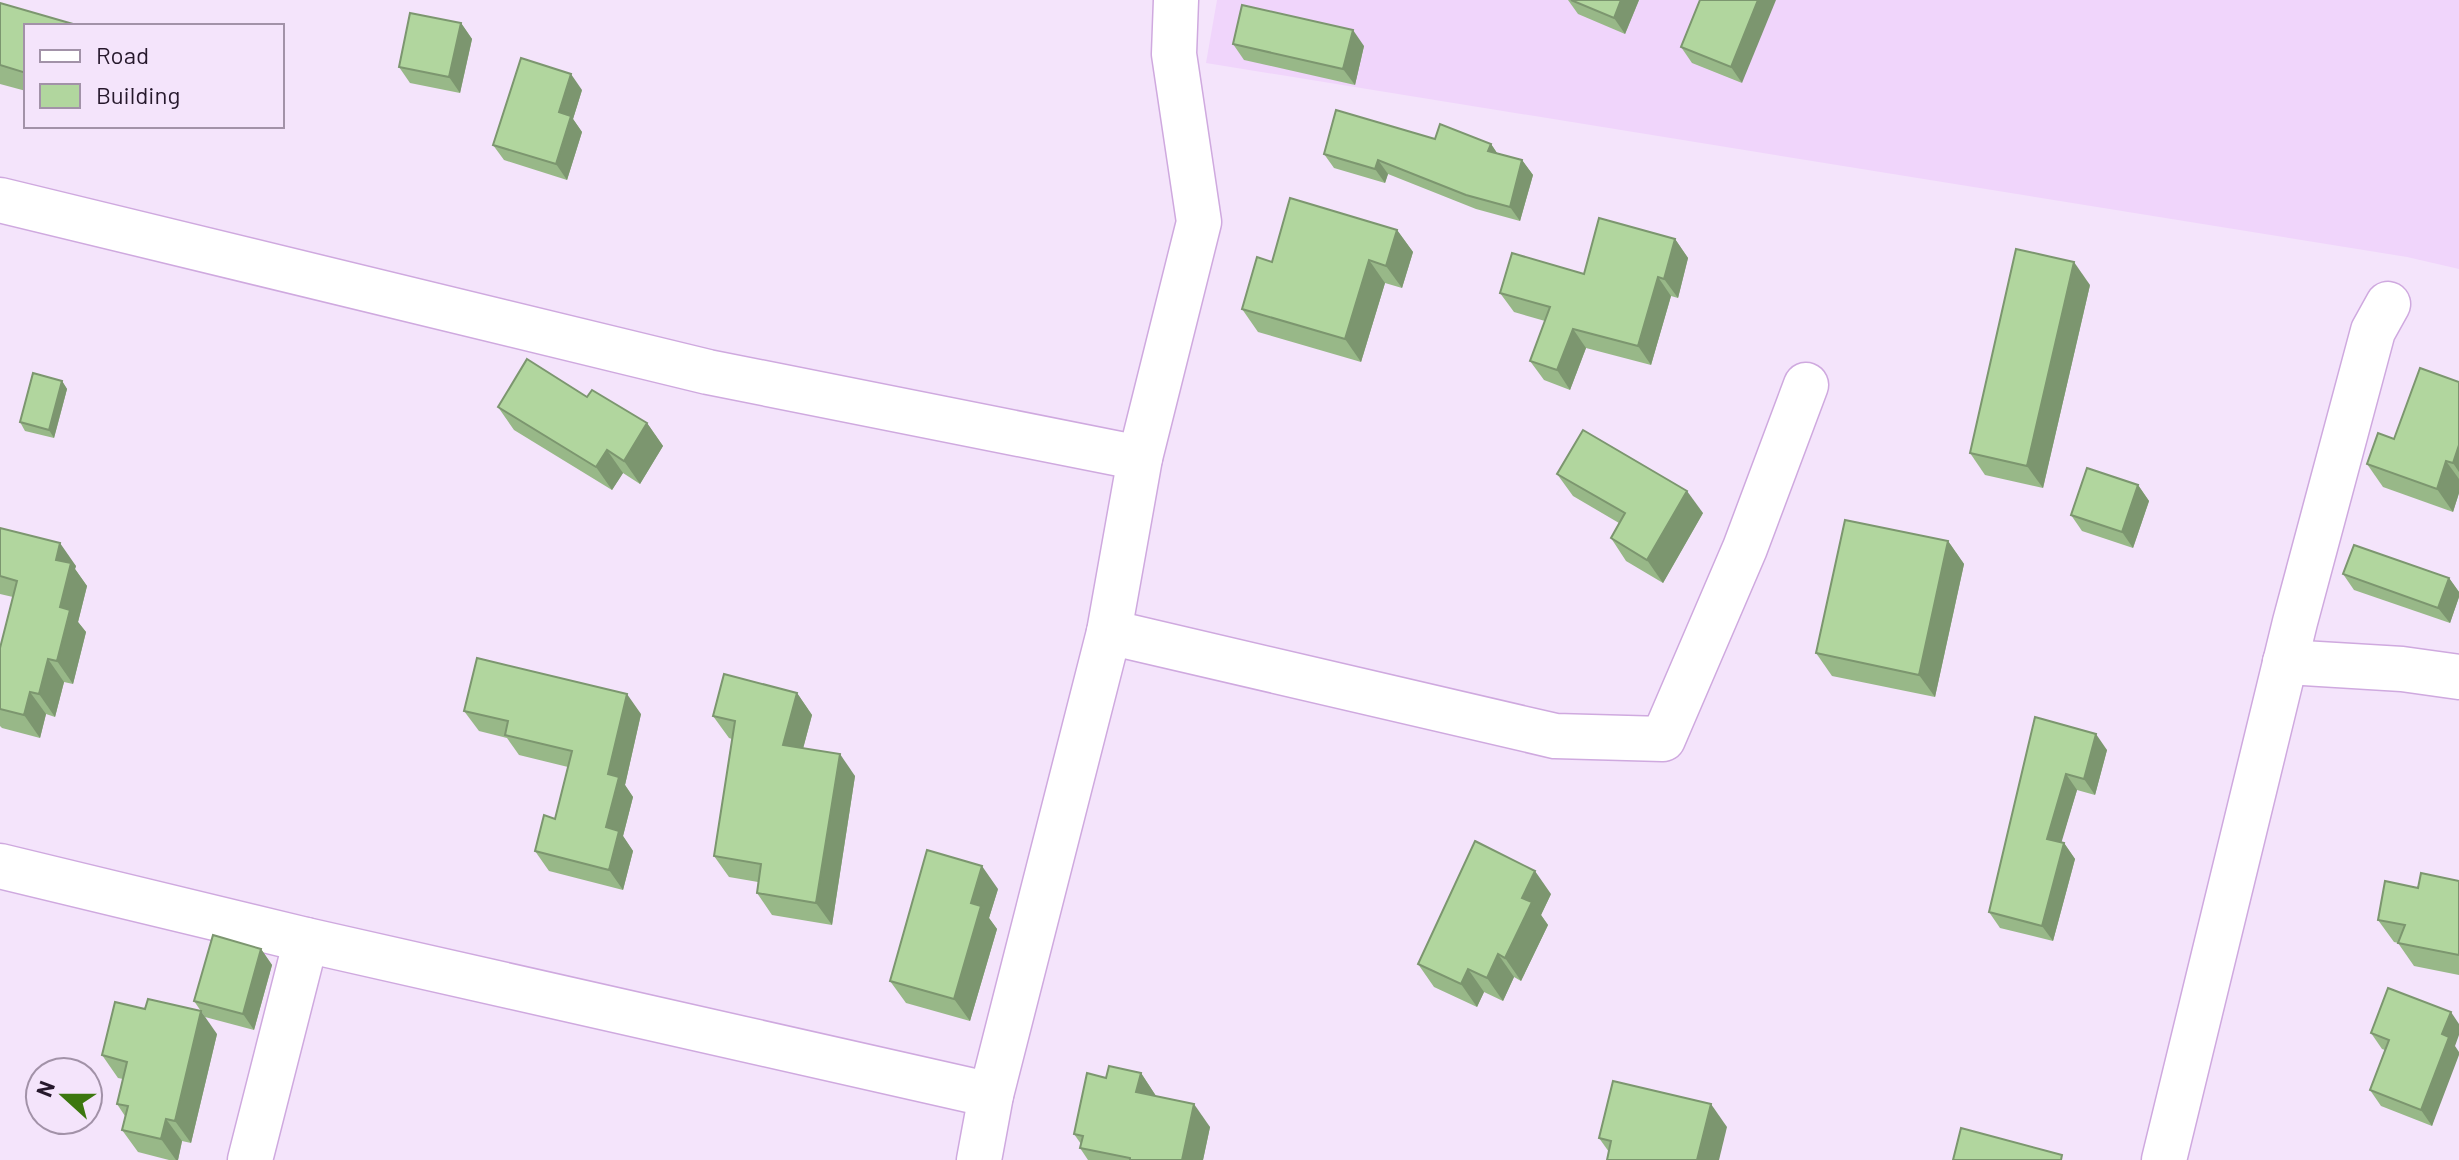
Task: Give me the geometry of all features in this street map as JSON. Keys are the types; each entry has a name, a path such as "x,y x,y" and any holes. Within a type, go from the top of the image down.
{"street":[{"path":"979,1160 991,1095 1109,632 1140,458 1199,222 1174,54 1176,0"},
{"path":"0,200 708,372 1140,458"},
{"path":"2164,1160 2285,662 2373,331 2388,304"},
{"path":"1109,632 1555,736 1663,739 1745,548 1806,385"},
{"path":"2285,662 2402,669 2459,677"},
{"path":"0,866 306,940 991,1095"},
{"path":"250,1160 306,940"}],"shaded area":[{"path":"1217,0 2459,0 2459,269 2407,257 1206,63"}],"building":[{"path":"1571,0 1621,0 1614,18"},
{"path":"1700,0 1758,0 1731,67 1681,47"},
{"path":"0,3 73,24 24,24 24,72 0,65"},
{"path":"1242,5 1353,30 1343,69 1233,44"},
{"path":"410,13 461,23 449,77 399,67"},
{"path":"521,58 571,74 559,112 571,116 556,164 493,145"},
{"path":"1336,110 1435,139 1440,124 1491,144 1488,151 1522,160 1510,207 1466,195 1378,160 1375,169 1324,154"},
{"path":"1290,198 1397,230 1386,266 1369,260 1345,339 1242,309 1257,257 1272,262"},
{"path":"1599,218 1675,239 1664,279 1658,277 1638,346 1573,329 1557,370 1530,361 1550,307 1500,293 1512,253 1584,274"},
{"path":"2016,249 2074,262 2027,466 1970,453"},
{"path":"527,359 587,397 592,390 647,423 624,461 607,450 596,467 498,407"},
{"path":"2420,368 2459,382 2459,445 2453,463 2446,461 2437,489 2367,464 2378,433 2394,439"},
{"path":"33,373 62,381 49,430 20,422"},
{"path":"1583,430 1687,491 1647,560 1611,538 1625,513 1557,474"},
{"path":"2087,468 2138,485 2122,532 2071,515"},
{"path":"1845,520 1948,541 1919,675 1816,653"},
{"path":"0,528 60,543 56,560 71,563 60,607 70,610 57,661 48,659 39,694 30,692 24,715 0,709 0,648 17,581 0,576"},
{"path":"2354,545 2449,578 2438,608 2343,574"},
{"path":"477,658 627,694 608,774 619,777 606,827 619,831 609,870 535,851 544,815 555,819 572,751 505,735 508,721 464,711"},
{"path":"724,674 797,693 783,745 840,754 816,903 757,893 761,864 714,856 735,721 713,716"},
{"path":"2035,717 2096,734 2084,779 2066,774 2047,839 2064,843 2042,926 1989,912"},
{"path":"1475,841 1535,871 1522,898 1532,902 1505,958 1498,954 1487,978 1468,969 1461,984 1418,964"},
{"path":"927,850 982,866 971,903 981,906 954,999 890,981"},
{"path":"2421,873 2459,881 2459,955 2398,943 2405,925 2378,920 2385,881 2418,888"},
{"path":"213,935 261,949 243,1014 194,1001"},
{"path":"2388,988 2451,1012 2442,1034 2449,1037 2421,1110 2370,1090 2389,1040 2371,1033"},
{"path":"148,999 201,1011 175,1121 166,1119 161,1139 122,1130 128,1106 117,1104 127,1062 102,1055 115,1002 145,1009"},
{"path":"1109,1066 1141,1073 1136,1092 1194,1104 1182,1160 1130,1160 1080,1148 1083,1136 1074,1134 1087,1073 1106,1078"},
{"path":"1613,1081 1711,1104 1697,1160 1607,1160 1611,1141 1599,1138"},
{"path":"1961,1128 2062,1155 2061,1160 1953,1160"}]}
